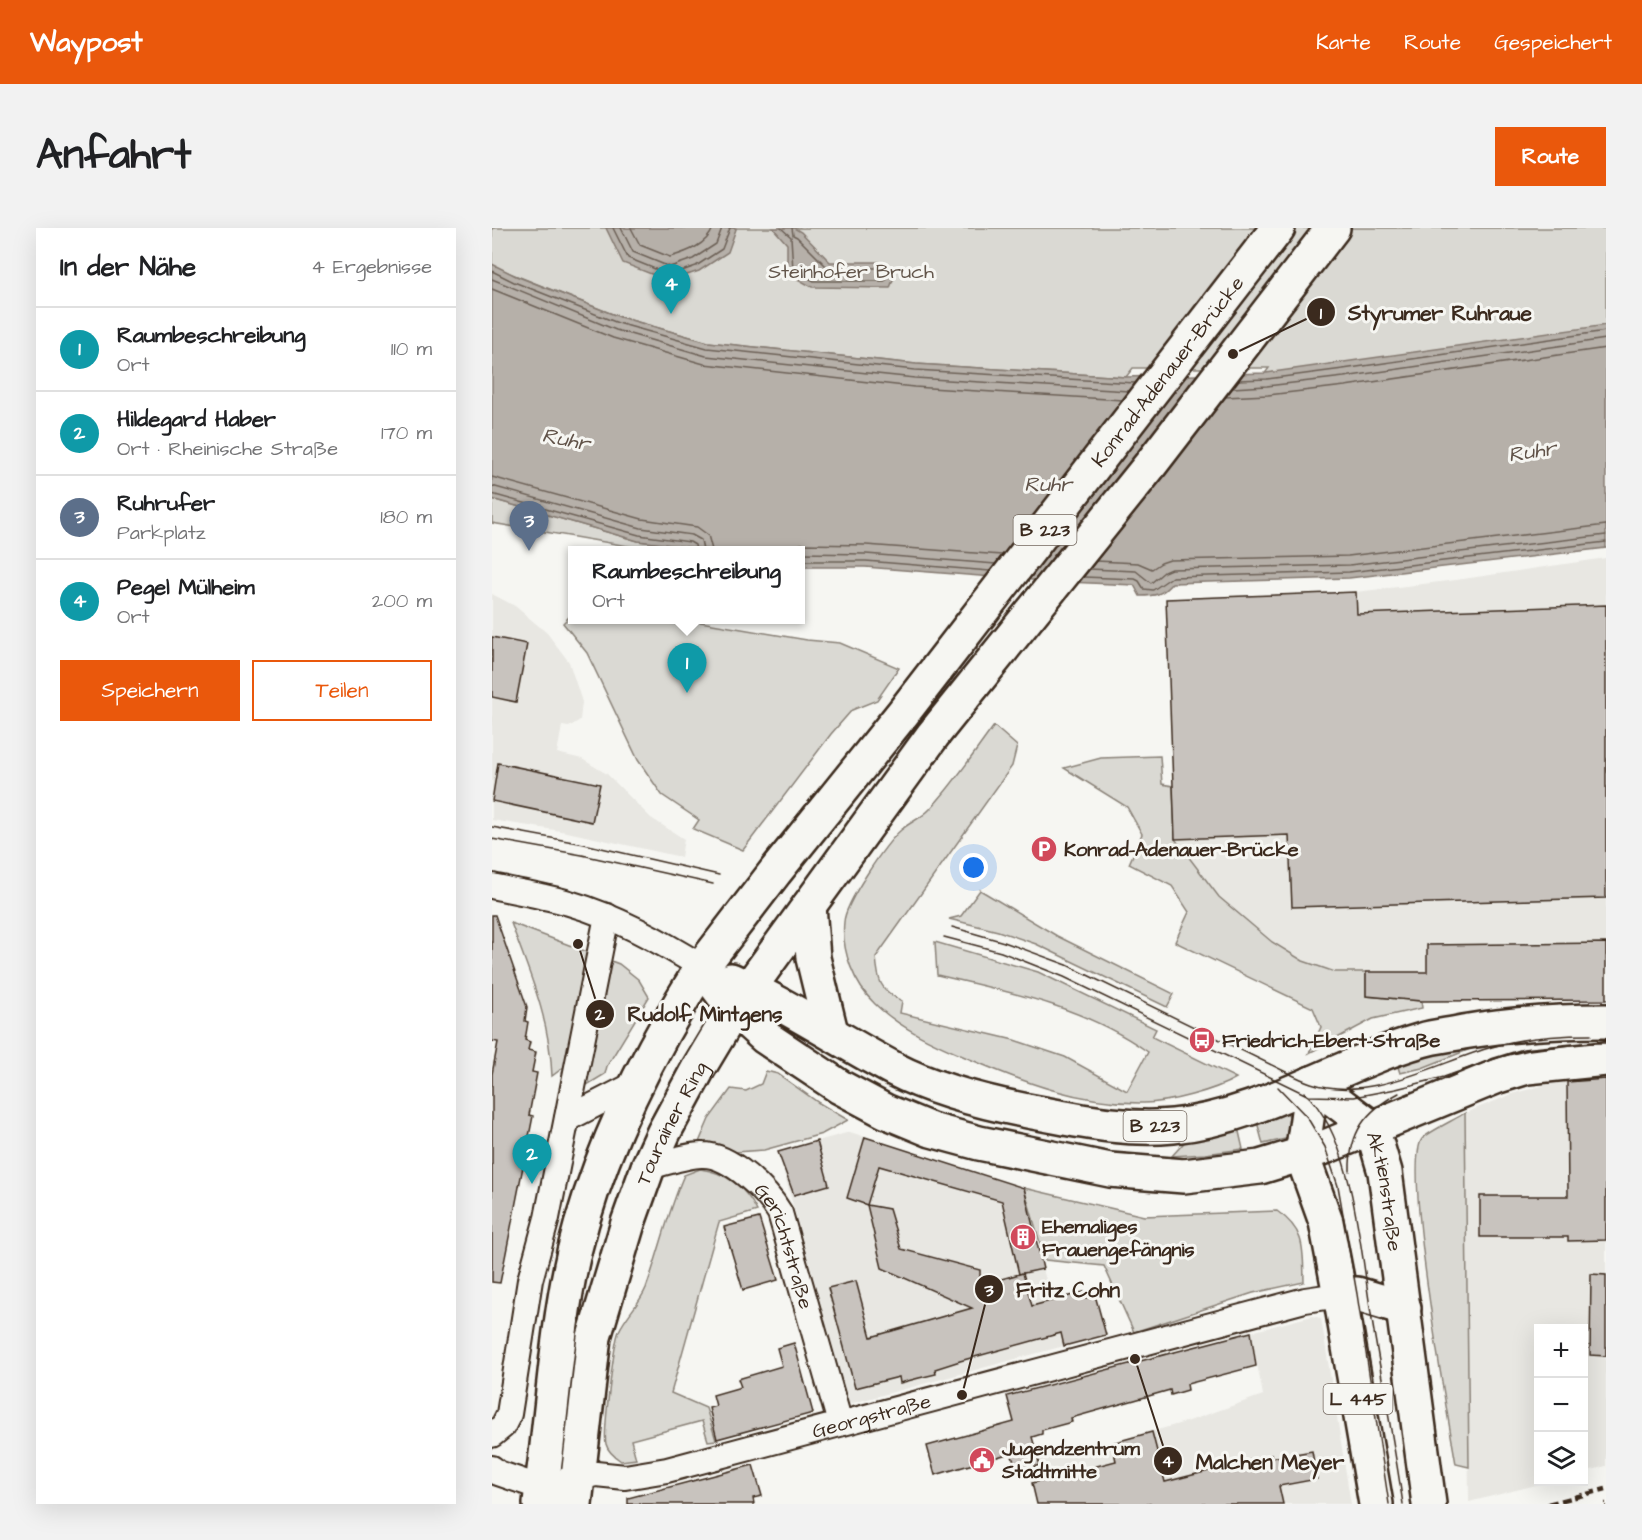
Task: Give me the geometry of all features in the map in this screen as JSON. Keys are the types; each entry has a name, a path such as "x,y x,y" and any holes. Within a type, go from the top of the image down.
{"main road":[{"name":"Konrad-Adenauer-Brücke","path":"702,968 775,872 903,713 1278,228"},
{"name":"Tourainer Ring","path":"560,1495 594,1337 628,1223 648,1167 692,1080 742,999 933,735 1151,464 1334,228"},
{"path":"809,906 813,958 831,1032"},
{"path":"560,1495 556,1354 574,1252 598,1175 635,1084 672,1014 702,968 742,999 831,1032"},
{"path":"742,999 765,1036 840,1086 885,1111 931,1130 979,1143 1110,1170 1184,1176 1260,1167 1302,1155 1498,1076 1527,1068 1606,1059"},
{"name":"B 223","path":"831,1032 896,1070 994,1105 1119,1126 1173,1126 1215,1118 1287,1095 1379,1055 1424,1039 1504,1025 1556,1021 1606,1021"},
{"name":"L 445","path":"1312,1083 1302,1155 1326,1222 1376,1504"},
{"name":"Aktienstraße","path":"1312,1083 1372,1128 1385,1172 1429,1504"},
{"path":"1340,1295 1357,1294 1404,1308"}],"street":[{"path":"492,886 568,903 607,916 653,937 702,968"},
{"path":"492,1435 503,1426 509,1414 530,1280 547,1218 607,916"},
{"path":"567,1119 635,1084"},
{"name":"Gerichtstraße","path":"648,1167 694,1156 712,1156 741,1171 760,1186 772,1200 780,1213 840,1424"},
{"name":"Georgstraße","path":"560,1495 596,1474 625,1477 667,1470 1305,1300 1340,1295"},
{"path":"494,1473 560,1495"}],"shaded area":[{"path":"1606,558 1606,1000 1421,1001 1366,996 1366,972 1335,972 1303,961 1272,942 1219,897 1178,845 1175,839 1166,599 1356,592"},
{"path":"492,594 515,606 547,633 569,662 582,702 580,720 569,727 562,726 557,753 582,759 607,774 651,818 684,839 681,857 567,832 492,820"},
{"path":"1567,1079 1606,1079 1606,1466 1588,1471 1588,1324 1534,1324 1534,1486 1469,1502 1465,1113 1515,1093"},
{"path":"850,1132 1024,1188 1064,1346 849,1404 778,1152"},
{"path":"1312,1316 1321,1318 1351,1504 1037,1504 1025,1462 1112,1443 1189,1421 1263,1395 1251,1332"}],"green space":[{"name":"Steinhofer Bruch","path":"492,228 1606,228 1606,443 1184,483 1269,368 1133,368 1126,377 916,364 708,342 620,317 492,266"},
{"path":"492,499 638,541 679,546 627,546 492,523"},
{"path":"568,618 568,624 713,624 807,640 840,643 899,668 877,700 852,710 831,734 743,850 693,829 699,820 662,795 638,760 587,653 563,623"},
{"path":"994,726 1017,746 1012,766 876,957 881,984 889,993 902,1001 900,1013 1014,1040 1065,1057 1127,1091 1148,1052 1124,1036 1073,1012 1020,995 937,975 935,942 1038,972 1156,1029 1152,1037 1236,1078 1204,1091 1144,1103 1097,1100 1052,1090 1008,1075 929,1041 885,1013 861,987 855,977 845,944 844,922 851,901 894,837 939,800"},
{"path":"1160,756 1162,784 1173,786 1175,839 1219,897 1272,942 1303,961 1335,972 1366,972 1366,996 1421,1001 1422,1008 1373,1019 1309,1053 1321,1027 1313,1008 1175,942 1189,912 1172,886 1129,864 1142,834 1127,807 1064,768 1101,758"},
{"path":"980,890 1057,936 1174,994 1167,1007 1036,944 998,931 949,919 961,916"},
{"path":"511,923 619,964 639,980 649,997 607,1066 605,1074 582,1088 564,1067 552,1076 543,1016"},
{"path":"1488,1042 1422,1068 1400,1073 1397,1064 1432,1054"},
{"path":"766,1071 778,1074 848,1120 822,1134 764,1150 721,1153 697,1147 709,1119 731,1089 746,1091 761,1084"},
{"path":"1281,1109 1291,1119 1291,1133 1285,1139 1263,1144 1256,1118"},
{"path":"1465,1113 1469,1467 1456,1464 1436,1348 1422,1242 1417,1159 1422,1139"},
{"path":"1237,1123 1243,1149 1172,1156 1191,1135"},
{"path":"700,1169 734,1182 747,1195 757,1211 719,1222 671,1393 706,1408 716,1440 708,1441 702,1421 631,1440 636,1459 621,1461 608,1449 605,1436 619,1331 646,1288 684,1175"},
{"path":"1024,1188 1144,1216 1277,1211 1286,1218 1298,1234 1303,1250 1304,1282 1253,1293 1134,1332 1104,1266 1045,1260"}],"water":[{"path":"606,228 736,229 728,252 699,271 669,281 623,263"},
{"path":"773,228 794,228 801,232 830,262 878,262 895,274 890,288 812,287 787,273 787,244"},
{"name":"Ruhr","path":"492,264 516,276 620,317 708,342 916,364 1126,377 1266,373 1606,325 1606,548 1349,578 1172,583 1158,594 1140,596 1134,585 1045,581 865,567 805,567 805,546 679,546 638,541 492,499"}],"building":[{"path":"1356,592 1357,614 1606,605 1606,898 1292,907 1289,835 1175,839 1166,599"},
{"path":"492,637 527,644 516,702 492,697"},
{"path":"498,763 600,784 592,822 492,801"},
{"path":"492,915 495,915 527,1007 525,1021 528,1022 525,1040 530,1042 528,1050 536,1052 532,1072 537,1073 529,1115 533,1116 500,1283 492,1282 492,1074 498,1042 492,1041"},
{"path":"1606,943 1606,1000 1421,1001 1366,996 1366,972 1427,972 1427,945"},
{"path":"1606,1079 1606,1240 1568,1241 1568,1237 1480,1237 1480,1196 1568,1196 1567,1082"},
{"name":"Ehemaliges Frauengefängnis","path":"865,1137 1024,1188 1043,1269 1019,1274 1002,1201 879,1166 867,1205 847,1198"},
{"path":"817,1141 829,1185 794,1195 778,1152"},
{"path":"867,1205 889,1209 901,1249 980,1270 980,1285 1023,1273 1032,1306 1084,1292 1086,1298 1095,1295 1106,1335 1064,1346 1061,1333 935,1369 936,1374 900,1383 899,1377 855,1388 828,1288 856,1281 871,1337 972,1308 882,1268"},
{"path":"759,1218 778,1280 743,1290 724,1227"},
{"path":"1591,1274 1606,1275 1606,1356 1590,1355"},
{"path":"1251,1332 1256,1366 1187,1384 1188,1390 1171,1395 1170,1390 1071,1418 1072,1422 1042,1430 1042,1434 1032,1437 1040,1465 1017,1471 1011,1453 935,1475 927,1446 1014,1422 1007,1396"},
{"path":"794,1343 813,1413 717,1439 709,1408 716,1406 713,1395 741,1387 738,1379 782,1366 777,1348"},
{"path":"1152,1432 1165,1482 1271,1455 1271,1458 1312,1451 1317,1479 1279,1486 1283,1504 1037,1504 1032,1483 1116,1461 1112,1443"},
{"path":"753,1465 762,1496 753,1498 754,1504 628,1504 628,1498"}],"tram line":[{"path":"492,827 584,844 719,875"},
{"path":"492,839 582,855 713,884"},
{"path":"952,927 1004,942 1067,965 1298,1078 1333,1088 1379,1085 1516,1041 1554,1036 1591,1035"},
{"path":"944,937 1001,952 1064,977 1309,1096 1354,1097 1444,1077 1500,1057 1529,1050 1606,1043"},
{"path":"1278,1087 1307,1117 1325,1147 1338,1186 1389,1504"},
{"path":"1304,1092 1321,1112 1334,1137 1353,1198 1403,1504"},
{"path":"1350,1171 1352,1145 1361,1124 1377,1107 1399,1093"}],"railway":[{"path":"1548,1504 1606,1489"}],"place":[{"name":"Pegel Mülheim","path":"671,314"},
{"name":"Styrumer Ruhraue","path":"1233,354"},
{"name":"Ruhrufer","path":"529,551"},
{"name":"Raumbeschreibung","path":"687,693"},
{"name":"Konrad-Adenauer-Brücke","path":"1044,849"},
{"name":"Rudolf Mintgens","path":"578,944"},
{"name":"Friedrich-Ebert-Straße","path":"1202,1040"},
{"name":"Hildegard Haber","path":"532,1184"},
{"name":"Ehemaliges Frauengefängnis","path":"1023,1237"},
{"name":"Malchen Meyer","path":"1135,1359"},
{"name":"Fritz Cohn","path":"962,1395"},
{"name":"Jugendzentrum Stadtmitte","path":"982,1460"}]}
